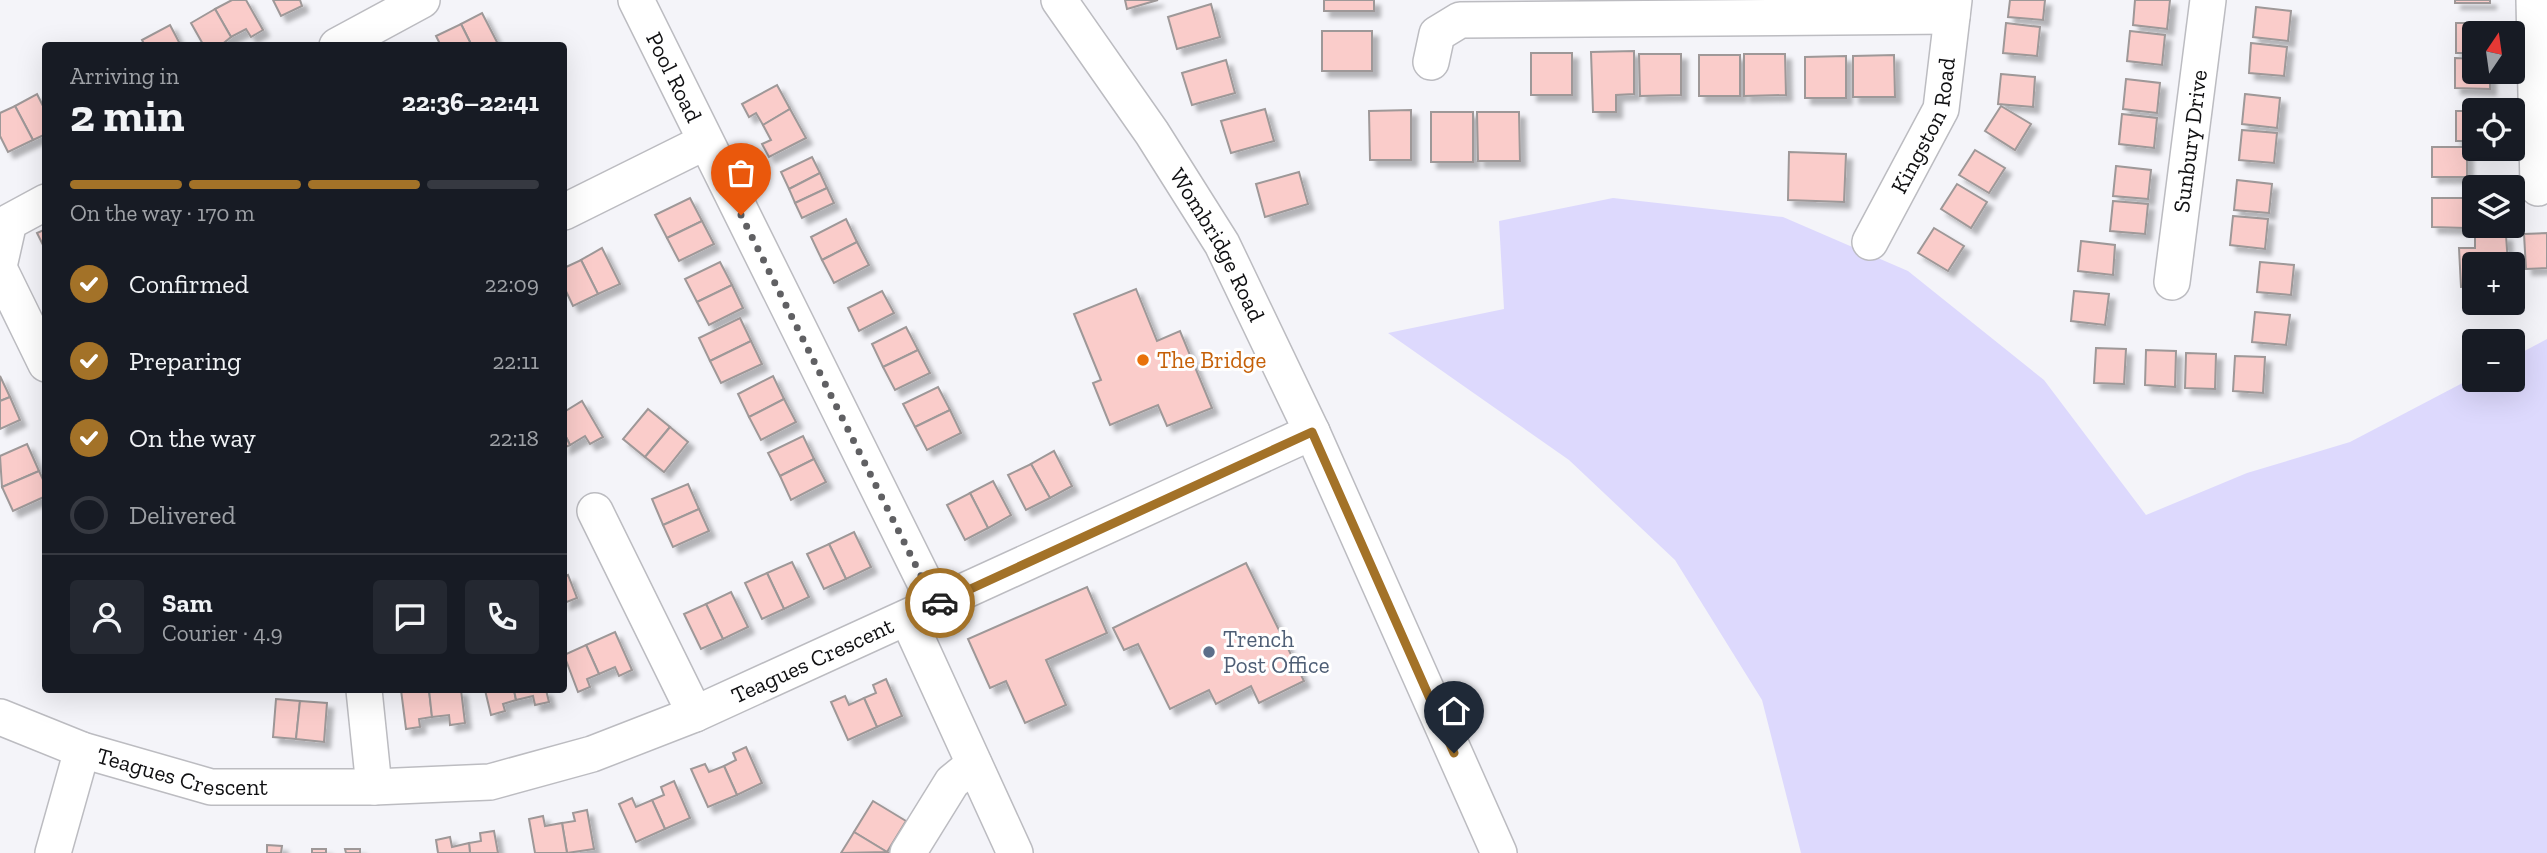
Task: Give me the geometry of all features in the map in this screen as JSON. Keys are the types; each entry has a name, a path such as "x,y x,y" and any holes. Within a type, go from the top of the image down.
{"street":[{"path":"344,42 422,0"},
{"name":"Pool Road","path":"636,0 705,142 922,612 974,764 1015,853"},
{"name":"Wombridge Road","path":"1059,0 1159,145 1222,244 1312,432 1499,853"},
{"name":"Sunbury Drive","path":"2172,282 2208,0"},
{"path":"2534,0 2538,188"},
{"path":"1431,62 1437,34 1460,20 1953,8"},
{"name":"Kingston Road","path":"1870,242 1941,109 1953,8"},
{"path":"567,211 705,142"},
{"path":"0,262 9,222 42,204"},
{"path":"0,270 42,356"},
{"name":"Teagues Crescent","path":"0,718 82,750 211,787 374,787 490,782 592,754 695,714 1312,432"},
{"path":"595,511 695,714"},
{"path":"363,693 374,787"},
{"path":"53,853 82,750"},
{"path":"908,853 952,782 974,764"}],"shaded area":[{"path":"1613,198 1783,217 1908,271 2044,380 2146,515 2247,473 2350,442 2462,383 2462,392 2525,392 2525,351 2547,339 2547,853 1801,853 1762,700 1675,560 1569,460 1388,333 1504,309 1499,221"}],"building":[{"path":"232,0 246,0 263,30 251,37 246,29 231,37 215,9"},
{"path":"273,0 300,0 302,6 281,16"},
{"path":"1125,0 1158,0 1127,9"},
{"path":"1324,0 1374,0 1374,11 1324,11"},
{"path":"2010,0 2045,0 2043,20 2008,17"},
{"path":"2135,0 2170,0 2167,29 2133,25"},
{"path":"2455,0 2490,0 2490,3 2455,3"},
{"path":"1211,4 1220,37 1177,49 1168,17"},
{"path":"2256,7 2291,11 2288,41 2253,37"},
{"path":"215,9 231,37 225,42 202,42 191,23"},
{"path":"482,13 497,42 470,42 461,24"},
{"path":"2006,23 2040,27 2037,56 2003,53"},
{"path":"2456,23 2462,23 2462,53 2456,53"},
{"path":"461,24 470,42 439,42 436,36"},
{"path":"170,25 179,42 143,42 142,40"},
{"path":"1322,31 1372,31 1372,71 1322,71"},
{"path":"2130,31 2165,35 2162,65 2127,61"},
{"path":"2251,43 2287,47 2284,76 2249,73"},
{"path":"1634,51 1634,94 1616,95 1616,112 1593,112 1591,52"},
{"path":"1531,53 1572,53 1572,95 1531,95"},
{"path":"1639,54 1681,54 1681,95 1640,96"},
{"path":"1744,54 1785,54 1786,95 1744,96"},
{"path":"1699,55 1740,55 1740,96 1699,96"},
{"path":"1894,55 1895,97 1853,97 1853,56"},
{"path":"1846,56 1846,98 1805,98 1805,57"},
{"path":"2455,58 2462,58 2462,84 2490,84 2490,89 2455,88"},
{"path":"1226,60 1235,93 1192,105 1182,73"},
{"path":"2001,74 2035,77 2033,107 1998,104"},
{"path":"2126,79 2160,83 2157,113 2123,109"},
{"path":"777,85 790,109 763,125 756,113 749,117 742,104"},
{"path":"37,94 42,104 42,136 33,140 15,106"},
{"path":"2245,94 2280,98 2277,128 2242,124"},
{"path":"15,106 33,140 8,152 0,136 0,113"},
{"path":"2001,106 2031,124 2015,150 1985,131"},
{"path":"790,109 806,138 769,157 762,144 771,140 763,125"},
{"path":"1265,109 1274,141 1231,153 1221,121"},
{"path":"1411,110 1411,160 1370,160 1369,111"},
{"path":"2456,111 2462,111 2462,141 2456,141"},
{"path":"1431,112 1473,112 1473,162 1431,162"},
{"path":"1477,112 1519,112 1520,161 1478,161"},
{"path":"2122,114 2157,118 2154,148 2119,144"},
{"path":"2242,130 2277,133 2274,163 2239,160"},
{"path":"2432,147 2462,147 2462,161 2467,161 2467,175 2432,177"},
{"path":"1975,150 2005,168 1989,193 1959,175"},
{"path":"1789,152 1846,154 1844,202 1788,200"},
{"path":"812,157 820,173 789,189 781,172"},
{"path":"2116,166 2151,170 2148,199 2113,196"},
{"path":"1299,172 1308,204 1265,217 1256,184"},
{"path":"820,173 827,188 795,203 789,189"},
{"path":"2237,180 2272,184 2269,213 2234,210"},
{"path":"1957,184 1987,202 1971,228 1941,209"},
{"path":"827,188 834,203 802,218 795,203"},
{"path":"690,198 702,221 667,238 655,215"},
{"path":"2432,198 2462,198 2462,228 2432,227"},
{"path":"2113,201 2148,204 2145,234 2110,231"},
{"path":"2233,216 2268,219 2265,249 2230,245"},
{"path":"846,219 857,242 822,260 811,237"},
{"path":"702,221 714,244 679,261 667,238"},
{"path":"1934,228 1964,246 1948,271 1918,253"},
{"path":"2547,233 2547,268 2526,269 2525,234"},
{"path":"2475,238 2506,238 2507,252 2462,252 2461,287 2459,248 2475,248"},
{"path":"2081,241 2115,245 2113,275 2078,271"},
{"path":"857,242 869,265 834,283 822,260"},
{"path":"602,248 620,284 598,294 581,260"},
{"path":"581,260 598,294 573,306 567,293 567,267"},
{"path":"720,262 732,285 697,302 685,279"},
{"path":"2260,262 2294,265 2291,295 2257,292"},
{"path":"732,285 743,308 709,325 697,302"},
{"name":"The Bridge","path":"1136,289 1157,341 1180,331 1212,408 1167,426 1158,405 1110,425 1093,383 1101,380 1074,314"},
{"path":"882,291 894,313 859,331 848,308"},
{"path":"2074,291 2109,294 2105,325 2071,321"},
{"path":"2255,312 2290,315 2286,345 2252,342"},
{"path":"740,318 751,341 710,361 699,338"},
{"path":"906,327 918,350 883,367 872,344"},
{"path":"751,341 762,364 721,383 710,361"},
{"path":"2096,348 2126,349 2124,384 2094,383"},
{"path":"918,350 930,373 895,390 883,367"},
{"path":"2146,350 2176,351 2175,387 2145,385"},
{"path":"2186,353 2216,354 2215,389 2185,388"},
{"path":"2235,356 2265,357 2263,393 2233,391"},
{"path":"0,376 10,397 0,401"},
{"path":"773,376 784,399 749,417 738,394"},
{"path":"938,387 950,410 915,427 903,404"},
{"path":"10,397 20,420 0,429 0,401"},
{"path":"784,399 796,422 761,440 749,417"},
{"path":"582,401 603,437 590,444 585,436 570,445 567,439 567,410"},
{"path":"648,409 670,427 645,457 623,439"},
{"path":"950,410 961,433 927,450 915,427"},
{"path":"670,427 688,442 664,472 645,457"},
{"path":"803,436 814,459 780,476 768,453"},
{"path":"27,444 39,471 2,487 0,456"},
{"path":"1054,451 1072,486 1050,498 1031,464"},
{"path":"814,459 826,482 791,500 780,476"},
{"path":"1031,464 1050,498 1026,510 1008,475"},
{"path":"39,471 42,477 42,498 13,511 2,487"},
{"path":"993,481 1011,515 988,528 970,493"},
{"path":"688,484 699,509 663,525 652,499"},
{"path":"970,493 988,528 965,540 947,505"},
{"path":"699,509 709,531 673,547 663,525"},
{"path":"854,532 871,567 846,579 829,544"},
{"path":"829,544 846,579 824,589 807,554"},
{"path":"792,562 809,597 784,609 767,573"},
{"path":"1246,563 1304,681 1259,703 1251,686 1216,704 1209,690 1170,709 1138,644 1124,650 1113,628"},
{"path":"767,573 784,609 762,619 745,583"},
{"path":"567,576 577,598 567,602"},
{"path":"1087,587 1107,633 1046,660 1066,705 1025,723 1006,681 990,688 968,639"},
{"path":"731,592 748,627 723,639 706,604"},
{"path":"706,604 723,639 701,649 684,614"},
{"path":"615,632 632,670 619,676 615,667 599,674 586,645"},
{"path":"586,645 599,674 587,679 590,687 578,692 567,663 567,654"},
{"path":"886,679 902,716 877,727 864,698 876,693 873,685"},
{"path":"401,693 429,693 432,717 419,719 420,727 406,729"},
{"path":"429,693 461,693 465,723 450,725 449,715 432,717"},
{"path":"486,693 515,693 516,700 503,704 505,711 491,715"},
{"path":"515,693 547,693 549,702 535,705 533,696 516,700"},
{"path":"845,696 849,705 864,698 877,727 848,740 831,702"},
{"path":"276,699 300,701 296,739 273,737"},
{"path":"300,701 327,703 324,742 296,739"},
{"path":"746,747 762,783 737,795 724,766 736,760 733,753"},
{"path":"705,764 709,772 724,766 737,795 708,807 691,769"},
{"path":"674,781 690,818 665,829 652,800 664,795 661,787"},
{"path":"632,798 636,807 652,800 665,829 636,842 619,804"},
{"path":"873,801 906,821 887,852 854,832"},
{"path":"587,810 594,849 567,853 562,823 575,821 573,813"},
{"path":"543,816 545,826 562,823 567,853 535,853 529,819"},
{"path":"494,831 498,853 470,853 469,843 481,841 480,833"},
{"path":"854,832 887,852 841,853"},
{"path":"450,837 452,847 469,843 470,853 438,853 436,840"},
{"path":"267,845 282,846 281,853 267,853"},
{"path":"312,849 326,849 326,853 312,853"},
{"path":"345,849 360,849 360,853 346,853"}],"way so far":[{"path":"741,215 936,606 940,603"}],"place":[{"name":"The Bridge","path":"1143,360"},
{"name":"Trench Post Office","path":"1209,652"}],"route":[{"path":"940,603 1312,432 1454,753"}]}
